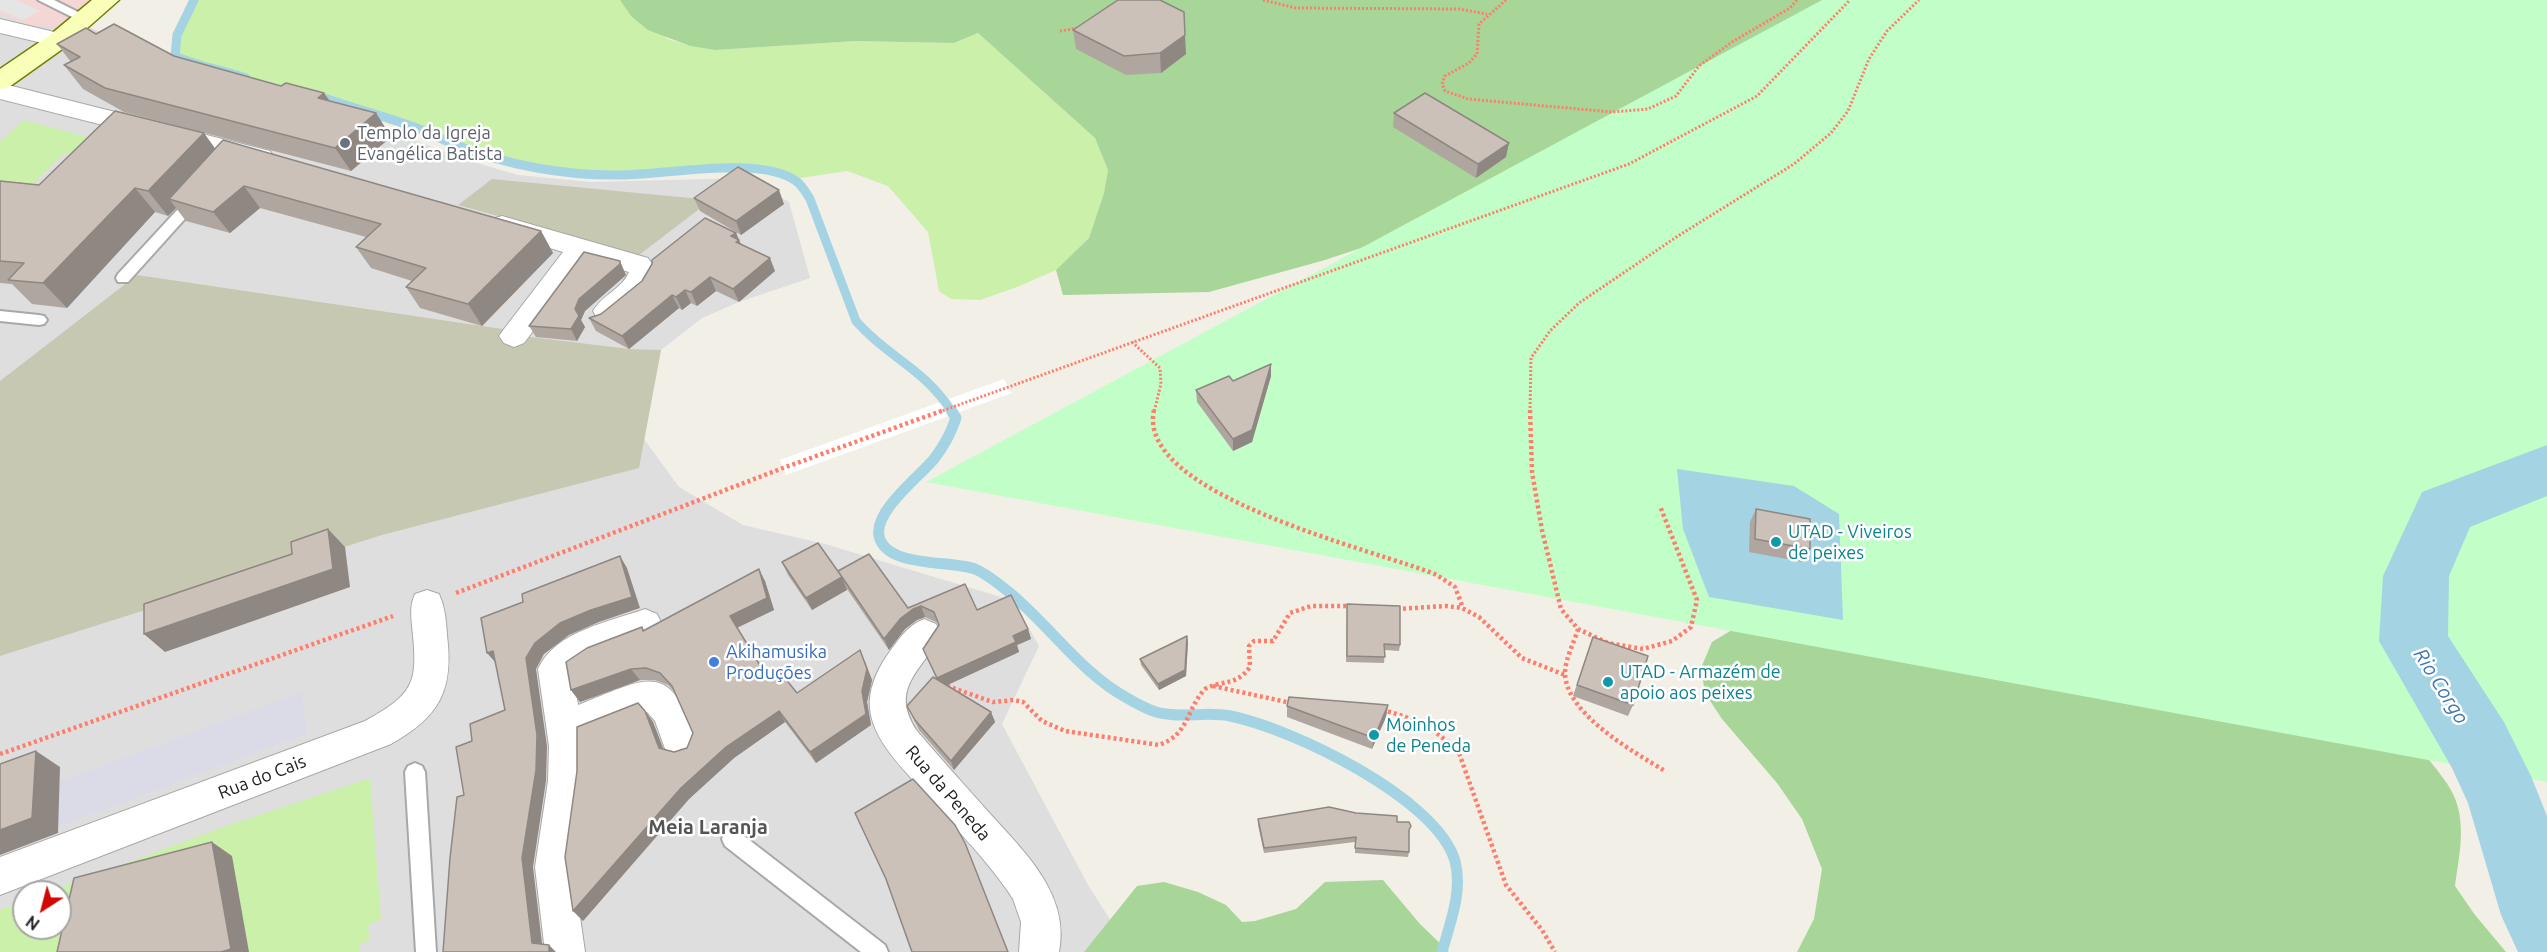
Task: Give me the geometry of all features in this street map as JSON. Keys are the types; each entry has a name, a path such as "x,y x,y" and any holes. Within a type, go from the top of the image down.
{"main road":[{"path":"0,81 60,40 106,0"}],"street":[{"path":"0,26 60,40"},
{"path":"0,91 231,159 284,164"},
{"path":"479,218 634,262 643,271 637,286 597,319"},
{"path":"514,336 582,247"},
{"name":"Rua do Cais","path":"0,876 378,733 396,724 424,700 430,685 433,670 427,604"},
{"path":"565,952 554,867 566,772 564,728 555,674 558,664 574,652 645,624"},
{"name":"Rua da Peneda","path":"924,634 889,683 887,698 893,725 904,743 1021,877 1032,893 1041,921 1039,952"},
{"path":"564,728 647,695 668,707 681,745"}],"lane":[{"path":"44,0 86,19"},
{"path":"123,278 208,185"},
{"path":"0,315 39,320"},
{"path":"415,772 426,952"},
{"path":"732,839 863,938 878,952"}],"path":[{"path":"1263,0 1296,8 1459,9 1488,14"},
{"path":"1506,0 1479,23 1476,32 1479,48 1475,59 1465,68 1445,76 1442,84 1445,91 1468,99 1612,112 1648,109 1670,100 1676,96 1699,66 1732,42 1791,8 1797,0"},
{"path":"0,754 427,604 783,468 1629,164 1757,96 1850,0"},
{"path":"1660,506 1697,600 1691,627 1672,641 1643,650 1608,643 1578,628 1561,609 1542,530 1532,472 1529,396 1531,358 1550,331 1579,303 1678,236 1794,164 1831,133 1848,111 1869,59 1887,31 1919,0"},
{"path":"1060,31 1080,28"},
{"path":"1132,342 1160,368 1162,384 1153,416 1153,428 1160,443 1180,468 1241,505 1266,517 1299,530 1361,548 1376,556 1414,564 1455,587 1462,598 1463,608"},
{"path":"942,685 978,699 993,702 1014,700 1023,702 1042,721 1065,731 1159,745 1170,743 1178,737 1202,691 1209,685 1237,680 1250,667 1249,646 1254,641 1273,641 1289,614 1297,610 1322,606 1360,607"},
{"path":"1387,608 1415,610 1451,606 1463,608 1482,620 1498,639 1523,658 1565,675"},
{"path":"1578,628 1565,675 1569,692 1606,733 1665,771"},
{"path":"1209,685 1300,705"},
{"path":"1375,709 1397,714 1419,723 1455,748 1465,766 1506,885 1535,920 1555,952"}],"shaded area":[{"path":"0,0 28,0 152,55 343,114 470,161 518,175 591,182 747,178 789,202 810,278 739,302 702,318 661,350 644,439 679,487 743,525 825,544 1014,601 1039,646 1002,724 1088,885 1111,921 1084,952 0,952"},
{"path":"0,0 93,0 59,28 24,24 0,13"},
{"path":"0,0 16,0 40,11 22,20 0,10"},
{"path":"492,179 711,200 639,255 458,205"},
{"path":"137,275 509,330 506,334 629,349 661,350 639,468 382,535 0,656 0,381"},
{"path":"302,692 307,733 58,827 59,782"}],"green space":[{"path":"194,0 620,0 668,39 690,46 715,50 856,41 954,43 978,33 1095,138 1108,170 1104,193 1089,238 1056,270 980,300 951,299 939,291 928,232 888,186 847,171 794,179 780,174 736,168 619,175 561,172 473,150 307,92 190,63 175,56 177,35"},
{"path":"620,0 1837,0 1412,231 1325,260 1209,292 1063,295 1056,270 1089,238 1104,193 1108,170 1095,138 978,33 954,43 856,41 715,50 690,46 648,30 632,17"},
{"path":"1822,0 2547,0 2547,782 926,482"},
{"path":"2547,0 2426,756 2448,784 2460,816 2461,840 2455,886 2475,915 2506,952 1797,952 1814,919 1822,869 1802,819 1777,783 1722,719 1705,693 1701,668 1712,642 1740,625"},
{"path":"24,120 95,139 79,154 63,154 22,195 0,193 0,142"},
{"path":"370,778 381,919 368,925 370,940 359,944 360,952 249,952 231,856 83,952 0,952 0,910 12,906 12,940 72,940 72,883 226,826"},
{"path":"1383,880 1420,924 1449,952 1084,952 1137,886 1164,882 1198,892 1226,905 1242,922 1255,921 1296,909 1325,882"}],"water":[{"path":"1677,469 1794,486 1839,514 1843,620 1709,597 1683,529"}],"pier":[{"path":"1004,379 1012,393 786,475 780,460"}],"building":[{"path":"1118,0 1160,0 1184,12 1185,35 1160,53 1124,56 1073,30"},
{"path":"114,24 174,56 281,86 286,83 324,93 318,98 376,113 335,148 105,88 64,65 80,57 57,44 86,28 96,34"},
{"path":"1425,93 1509,143 1478,164 1394,113"},
{"path":"115,111 204,133 148,191 135,188 43,283 8,280 24,263 0,261 0,181 39,185"},
{"path":"223,140 541,231 468,304 406,287 426,268 356,247 381,224 244,186 213,212 169,199"},
{"path":"738,167 779,190 736,221 694,198"},
{"path":"705,218 736,233 731,236 739,240 736,242 770,258 733,289 710,277 691,292 685,290 676,297 672,295 622,336 589,318 601,314 642,281 652,260"},
{"path":"584,252 620,261 620,264 579,299 575,309 579,316 571,329 529,326"},
{"path":"1271,364 1252,430 1233,439 1196,390 1229,376 1233,381"},
{"path":"1756,509 1810,519 1810,549 1755,539"},
{"path":"328,529 333,569 144,634 144,604 292,554 291,542"},
{"path":"818,543 842,577 806,598 782,562"},
{"path":"869,554 908,608 965,584 977,610 1011,595 1028,629 1013,636 1016,642 937,678 923,649 939,625 934,612 921,606 913,609 901,618 884,639 838,571"},
{"path":"620,556 632,597 560,623 535,643 526,658 537,735 536,770 522,858 532,943 549,945 549,952 443,952 457,797 464,795 456,747 472,741 470,724 505,710 493,651 487,653 481,618 523,602 522,594"},
{"path":"759,569 767,598 730,616 769,680 780,672 797,693 860,650 867,669 862,691 866,714 810,752 779,711 726,747 681,788 573,911 565,857 577,771 577,727 638,703 645,711 659,748 674,752 687,748 693,733 672,686 660,673 646,668 631,669 571,690 566,662 587,648 642,627 643,631"},
{"path":"1347,604 1400,606 1400,645 1384,644 1385,657 1347,656"},
{"path":"1187,636 1185,670 1158,684 1140,659"},
{"name":"UTAD - Armazém de apoio aos peixes","path":"1593,637 1648,656 1633,705 1577,685"},
{"path":"933,677 991,712 951,761 915,720 907,706"},
{"path":"1289,697 1388,705 1374,738 1287,706"},
{"path":"36,751 32,818 0,830 0,764"},
{"path":"913,779 955,825 965,843 1008,952 912,952 886,879 855,813"},
{"path":"1329,807 1356,813 1397,816 1397,822 1409,822 1411,826 1409,852 1355,848 1356,837 1264,848 1258,819"},
{"path":"212,842 231,949 221,952 57,952 60,940 72,940 74,878"}],"waterway":[{"path":"194,0 177,35 175,56 246,78"},
{"path":"316,95 406,124 493,158 536,168 600,175 712,168 760,169 780,173 796,181 810,199 856,321 880,344 930,384 952,412"},
{"path":"951,410 956,418 941,449 890,505 883,516 879,526 879,536 884,546 893,553 906,558 964,566 984,574 1002,586 1024,606 1095,676 1110,688 1145,708 1165,714 1230,716 1256,723 1323,751 1359,769 1392,791 1421,813 1443,837 1455,861 1457,895 1442,952"},
{"name":"Rio Corgo","path":"2547,470 2445,510 2416,576 2413,641 2478,745 2505,801 2540,915 2547,926"}],"place":[{"name":"Templo da Igreja Evangélica Batista","path":"345,143"},
{"name":"UTAD - Viveiros de peixes","path":"1776,542"},
{"name":"Akihamusika Produções","path":"714,662"},
{"name":"UTAD - Armazém de apoio aos peixes","path":"1608,682"},
{"name":"Moinhos de Peneda","path":"1374,735"}],"district":[{"name":"Meia Laranja","path":"708,827"}]}
